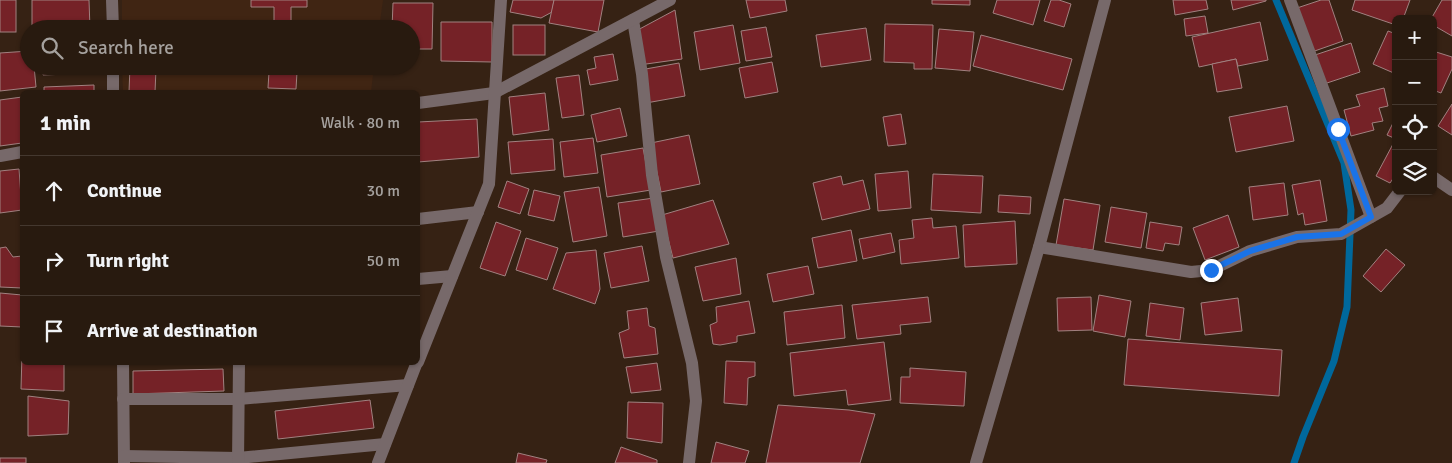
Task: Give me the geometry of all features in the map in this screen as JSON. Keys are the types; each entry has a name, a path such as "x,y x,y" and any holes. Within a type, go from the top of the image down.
{"street":[{"path":"112,0 113,20"},
{"path":"420,349 424,332 452,276 489,184 501,0"},
{"path":"420,103 494,93 670,0"},
{"path":"976,463 1039,248 1105,0"},
{"path":"1290,0 1371,217"},
{"path":"633,20 642,74 652,175 666,257 692,363 696,401 689,463"},
{"path":"113,75 113,90"},
{"path":"0,156 20,152"},
{"path":"1437,180 1452,190"},
{"path":"1039,248 1191,272 1211,270 1250,251 1297,237 1341,234 1387,208 1397,195"},
{"path":"420,219 478,212"},
{"path":"420,279 452,276"},
{"path":"123,365 124,460 238,460 385,444"},
{"path":"238,460 239,365"},
{"path":"378,463 416,365"},
{"path":"124,399 239,399 408,385"}],"shaded area":[{"path":"122,0 383,0 380,20 122,20"},
{"path":"122,75 373,75 371,90 123,90"}],"building":[{"path":"0,0 16,0 16,32 0,32"},
{"path":"32,0 89,0 90,20 32,20"},
{"path":"251,0 307,0 307,7 291,7 291,20 274,20 274,7 251,7"},
{"path":"513,0 554,0 552,12 541,18 510,12"},
{"path":"554,0 604,0 598,32 549,23"},
{"path":"746,0 785,0 787,11 750,18"},
{"path":"932,0 970,0 970,5 932,4"},
{"path":"997,0 1040,0 1033,25 993,13"},
{"path":"1051,0 1059,0 1071,4 1064,27 1044,21"},
{"path":"1173,0 1206,0 1208,9 1175,15"},
{"path":"1231,0 1266,0 1266,1 1233,10"},
{"path":"1321,0 1329,0 1343,41 1309,53 1294,9"},
{"path":"1355,0 1410,0 1404,15 1392,15 1392,24 1352,10"},
{"path":"1442,0 1452,0 1452,36 1437,27 1437,15 1433,15"},
{"path":"393,3 433,3 432,49 420,49 420,20 392,20"},
{"path":"675,10 682,59 639,65 634,32"},
{"path":"1205,16 1208,33 1186,36 1184,19"},
{"path":"441,22 492,22 492,62 441,61"},
{"path":"1260,22 1268,60 1238,66 1236,59 1199,67 1192,37"},
{"path":"885,24 933,25 932,69 914,69 914,63 884,62"},
{"path":"513,25 545,25 545,55 513,55"},
{"path":"733,25 740,63 700,70 694,32"},
{"path":"766,27 772,57 746,61 741,31"},
{"path":"866,28 871,60 821,67 816,35"},
{"path":"939,29 974,32 970,71 935,68"},
{"path":"1388,31 1392,32 1392,72 1373,64"},
{"path":"981,35 1072,59 1063,90 973,66"},
{"path":"1351,43 1360,72 1324,84 1315,55"},
{"path":"20,52 20,75 35,75 36,87 0,91 0,53"},
{"path":"1437,52 1452,57 1452,69 1441,93 1437,92"},
{"path":"613,54 618,80 590,85 587,70 596,68 594,57"},
{"path":"1236,59 1242,88 1217,92 1212,64"},
{"path":"772,62 778,92 745,98 739,68"},
{"path":"679,63 685,96 646,103 640,70"},
{"path":"130,75 156,75 155,90 129,90"},
{"path":"269,75 297,75 296,89 268,88"},
{"path":"579,75 584,115 562,118 556,78"},
{"path":"94,85 94,90 44,90 44,87"},
{"path":"1384,88 1388,106 1379,108 1383,121 1372,123 1374,130 1351,136 1344,110 1360,106 1356,95"},
{"path":"545,93 549,130 513,135 509,97"},
{"path":"20,97 20,143 0,146 0,100"},
{"path":"1452,104 1452,135 1438,126"},
{"path":"1287,106 1294,141 1236,152 1229,117"},
{"path":"620,108 627,136 597,142 591,115"},
{"path":"901,114 906,144 888,146 883,117"},
{"path":"477,119 479,157 420,162 420,122"},
{"path":"1392,125 1392,137 1387,135"},
{"path":"689,135 700,184 661,192 651,143"},
{"path":"593,138 598,173 564,177 560,142"},
{"path":"553,139 555,170 511,174 508,142"},
{"path":"1392,146 1392,180 1390,183 1376,176"},
{"path":"643,148 651,190 607,197 601,155"},
{"path":"19,169 20,210 0,213 0,171"},
{"path":"908,171 911,208 878,211 875,174"},
{"path":"933,174 983,176 981,213 931,210"},
{"path":"841,176 843,185 863,180 870,209 822,220 813,183"},
{"path":"1320,180 1327,221 1305,225 1303,213 1298,215 1292,185"},
{"path":"507,181 529,189 520,214 498,207"},
{"path":"1284,183 1288,215 1253,220 1249,187"},
{"path":"599,187 607,236 573,242 564,192"},
{"path":"534,190 560,196 554,221 528,215"},
{"path":"999,195 1031,197 1030,214 998,212"},
{"path":"654,198 659,231 623,237 618,203"},
{"path":"1064,199 1100,205 1093,250 1056,245"},
{"path":"713,200 729,244 673,258 662,215"},
{"path":"1111,207 1147,213 1141,248 1105,242"},
{"path":"1228,215 1239,247 1205,260 1193,228"},
{"path":"932,218 933,228 956,226 959,258 901,264 899,240 914,238 912,220"},
{"path":"1015,221 1017,264 965,267 963,225"},
{"path":"496,222 521,231 505,276 480,268"},
{"path":"1150,222 1182,227 1179,245 1165,243 1163,251 1146,248"},
{"path":"851,230 857,261 818,268 812,238"},
{"path":"891,233 895,252 863,259 859,239"},
{"path":"526,238 558,248 547,280 516,270"},
{"path":"642,246 649,281 611,288 604,253"},
{"path":"6,247 13,257 20,256 20,288 0,287 0,248"},
{"path":"1386,249 1405,265 1381,292 1363,276"},
{"path":"596,250 600,289 595,304 553,289 566,253"},
{"path":"736,258 741,294 703,301 695,267"},
{"path":"808,266 814,294 773,302 767,274"},
{"path":"0,293 20,295 20,327 0,326"},
{"path":"1099,295 1131,301 1125,337 1093,331"},
{"path":"928,297 931,322 900,325 901,334 857,339 852,305"},
{"path":"1091,297 1092,330 1058,331 1057,298"},
{"path":"1238,298 1242,331 1205,335 1201,303"},
{"path":"749,301 755,333 737,336 737,342 720,345 713,344 710,325 717,322 716,307"},
{"path":"1150,303 1184,308 1180,340 1146,336"},
{"path":"842,305 845,338 787,345 784,312"},
{"path":"647,308 649,326 655,328 658,354 624,358 619,333 629,329 627,311"},
{"path":"1128,339 1282,350 1279,396 1124,385"},
{"path":"884,342 891,400 848,405 846,390 794,396 790,353"},
{"path":"726,361 755,362 755,376 748,378 747,405 724,403"},
{"path":"657,363 661,390 631,393 626,367"},
{"path":"22,365 64,365 64,391 21,389"},
{"path":"910,368 966,372 964,406 900,403 901,377 910,377"},
{"path":"223,369 224,391 133,394 133,371"},
{"path":"28,396 69,401 68,434 28,436"},
{"path":"370,400 374,428 278,439 275,411"},
{"path":"628,402 663,403 662,443 627,438"},
{"path":"778,405 849,410 875,414 860,463 766,463"},
{"path":"716,442 749,451 745,463 711,463"},
{"path":"621,447 657,460 657,463 615,463"},
{"path":"518,453 547,460 546,463 516,463"},
{"path":"0,458 26,458 26,463 0,463"}],"waterway":[{"path":"1276,0 1344,163 1351,210 1347,307 1334,361 1294,463"}],"route":[{"path":"1211,270 1250,251 1297,237 1341,234 1371,217 1338,129"}]}
